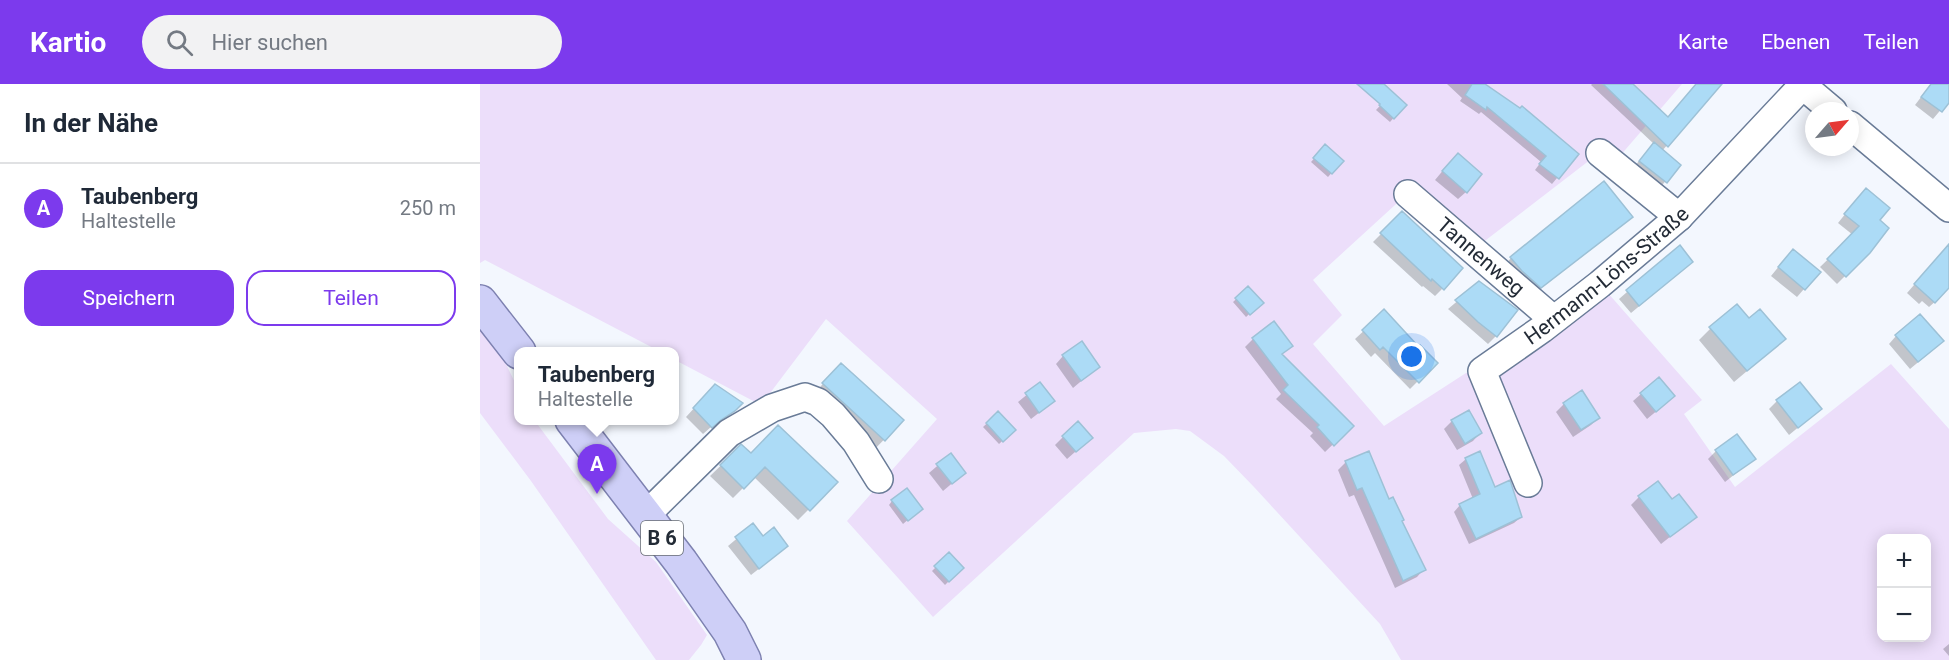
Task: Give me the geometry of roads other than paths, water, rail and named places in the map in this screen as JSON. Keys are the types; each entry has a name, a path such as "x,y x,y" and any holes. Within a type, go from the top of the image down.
{"main road":[{"path":"480,302 515,347"},
{"name":"B 6","path":"576,425 681,562 730,632 744,660"}],"street":[{"path":"1802,85 1822,102"},
{"name":"Hermann-Löns-Straße","path":"1528,483 1482,371 1600,284 1679,217 1802,85"},
{"path":"1859,133 1949,208"},
{"path":"1600,153 1679,217"},
{"name":"Tannenweg","path":"1408,194 1554,319"},
{"path":"645,516 729,433 772,408 804,397 818,402 833,416 856,442 879,479"}],"place":[{"name":"Taubenberg","path":"597,494"}]}
